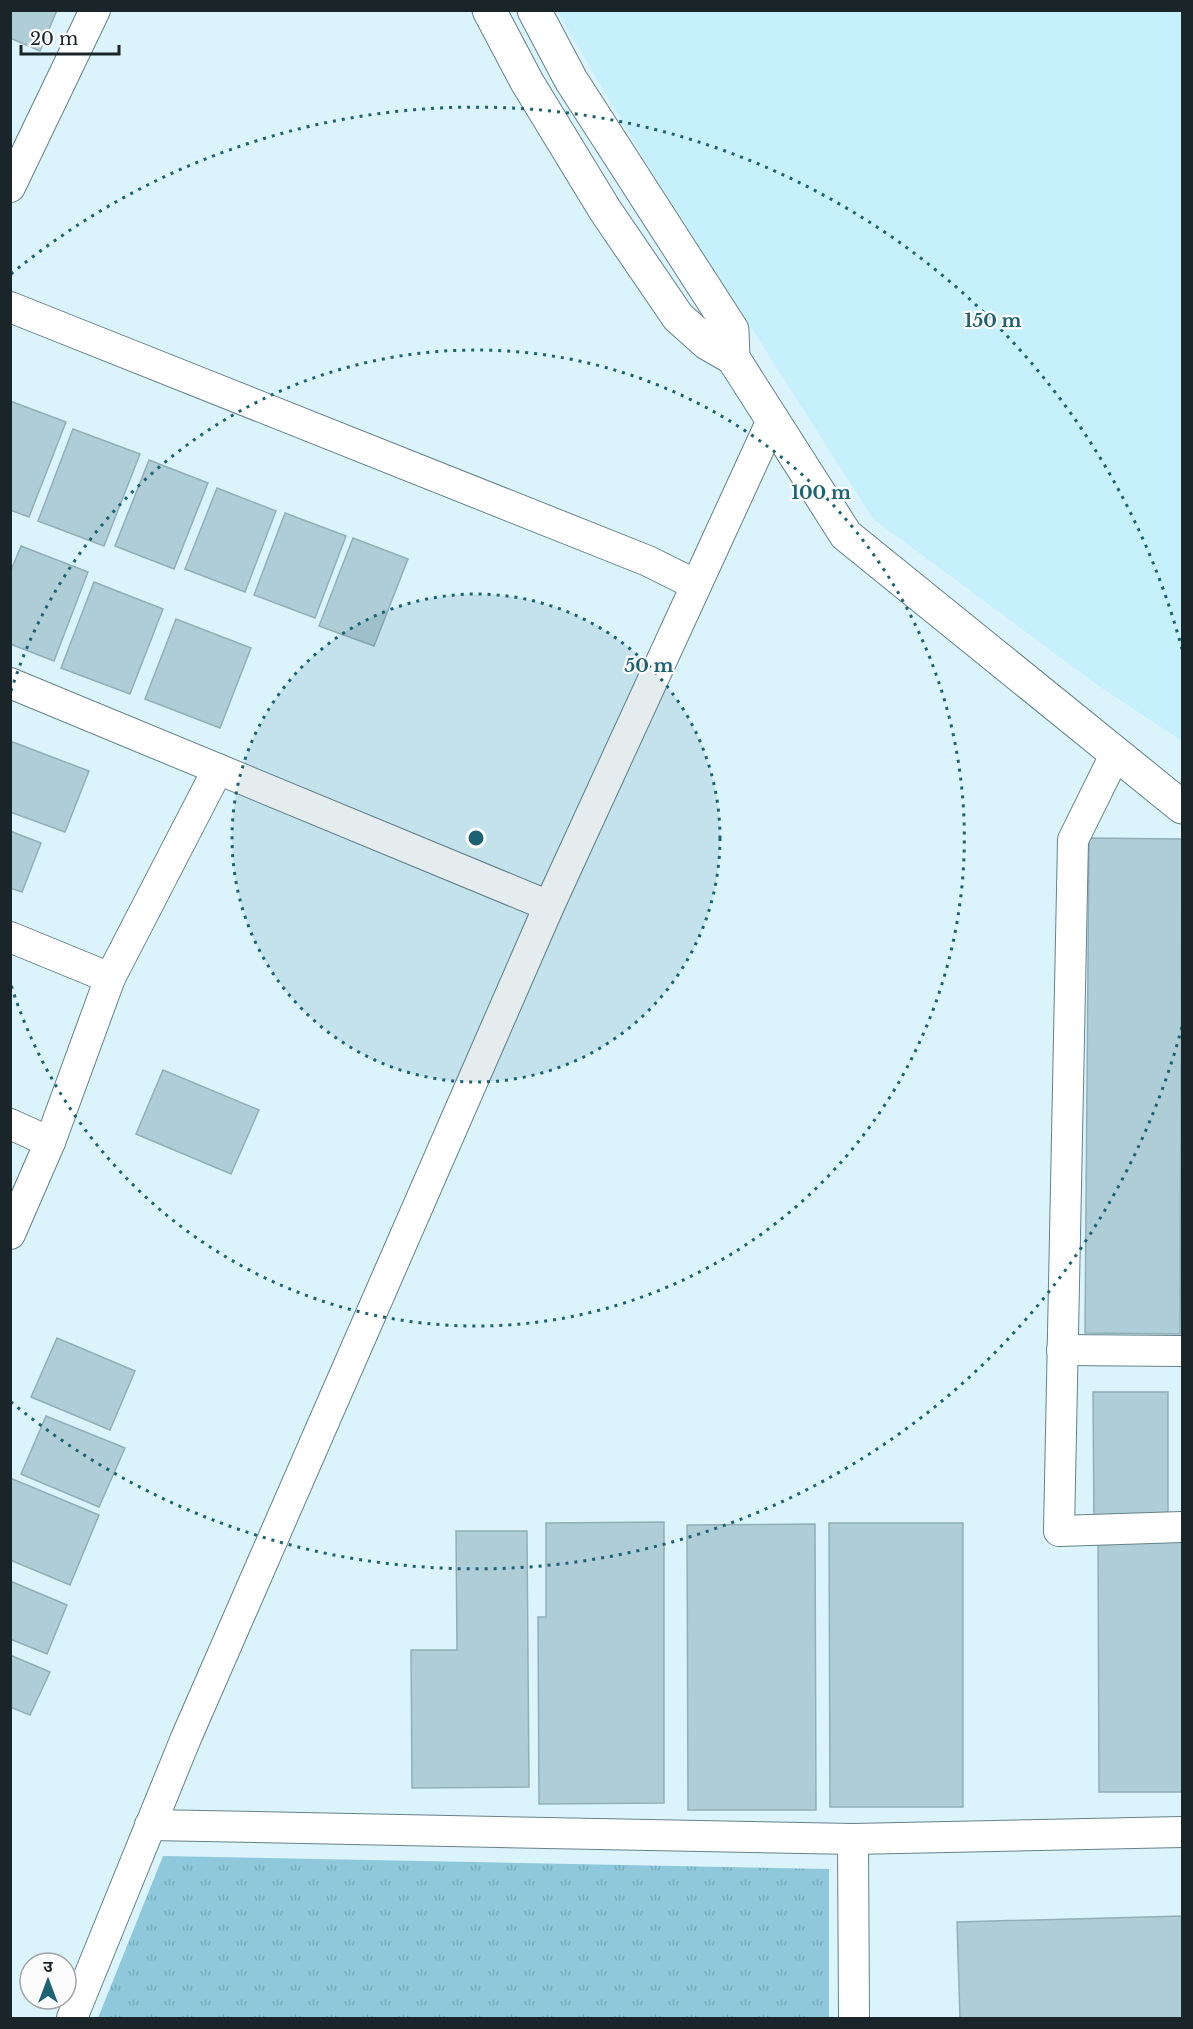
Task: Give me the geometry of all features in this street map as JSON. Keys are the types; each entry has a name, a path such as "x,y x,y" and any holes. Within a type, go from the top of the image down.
{"street":[{"path":"10,187 95,10"},
{"path":"489,10 527,82 605,210 678,317 707,343 734,358 846,535 1182,807"},
{"path":"534,10 571,80 732,330 734,358"},
{"path":"10,307 648,561 696,585"},
{"path":"72,2019 150,1825 549,906 773,418"},
{"path":"10,683 549,906"},
{"path":"1116,753 1073,840 1059,1531 1182,1527"},
{"path":"10,1234 50,1142 110,978 218,769"},
{"path":"10,937 110,978"},
{"path":"10,1125 50,1142"},
{"path":"1062,1350 1182,1351"},
{"path":"150,1825 854,1839 1182,1832"},
{"path":"854,1839 854,2019"}],"shaded area":[{"path":"557,11 1182,11 1182,741 1100,687 873,519 647,164"}],"green space":[{"path":"163,1856 829,1869 829,2018 98,2018"}],"building":[{"path":"10,10 57,10 40,51 10,38"},
{"path":"10,401 66,422 29,517 10,510"},
{"path":"73,429 140,454 104,546 38,521"},
{"path":"149,460 208,483 174,569 115,546"},
{"path":"217,488 276,511 245,592 185,569"},
{"path":"285,513 346,536 315,618 254,595"},
{"path":"353,538 408,559 374,646 319,626"},
{"path":"21,546 88,572 54,661 10,644 10,573"},
{"path":"94,582 163,609 130,694 61,668"},
{"path":"176,619 251,648 220,728 145,699"},
{"path":"10,741 89,771 65,832 10,812"},
{"path":"10,831 41,843 22,892 10,888"},
{"path":"1089,838 1182,839 1180,1334 1085,1333"},
{"path":"163,1070 259,1110 231,1174 136,1134"},
{"path":"57,1338 135,1371 110,1430 31,1397"},
{"path":"1093,1392 1168,1392 1168,1526 1094,1526"},
{"path":"46,1416 125,1448 99,1507 21,1474"},
{"path":"10,1478 99,1515 70,1585 10,1560"},
{"path":"664,1522 664,1803 539,1804 538,1617 546,1617 546,1523"},
{"path":"829,1523 963,1523 963,1807 830,1807"},
{"path":"815,1524 816,1810 688,1810 687,1525"},
{"path":"456,1531 527,1531 529,1787 412,1788 411,1650 457,1650"},
{"path":"1182,1539 1182,1792 1099,1792 1098,1540"},
{"path":"10,1581 67,1605 47,1654 10,1639"},
{"path":"10,1655 50,1672 30,1715 10,1707"},
{"path":"1182,1916 1182,2018 960,2018 957,1922"}]}
